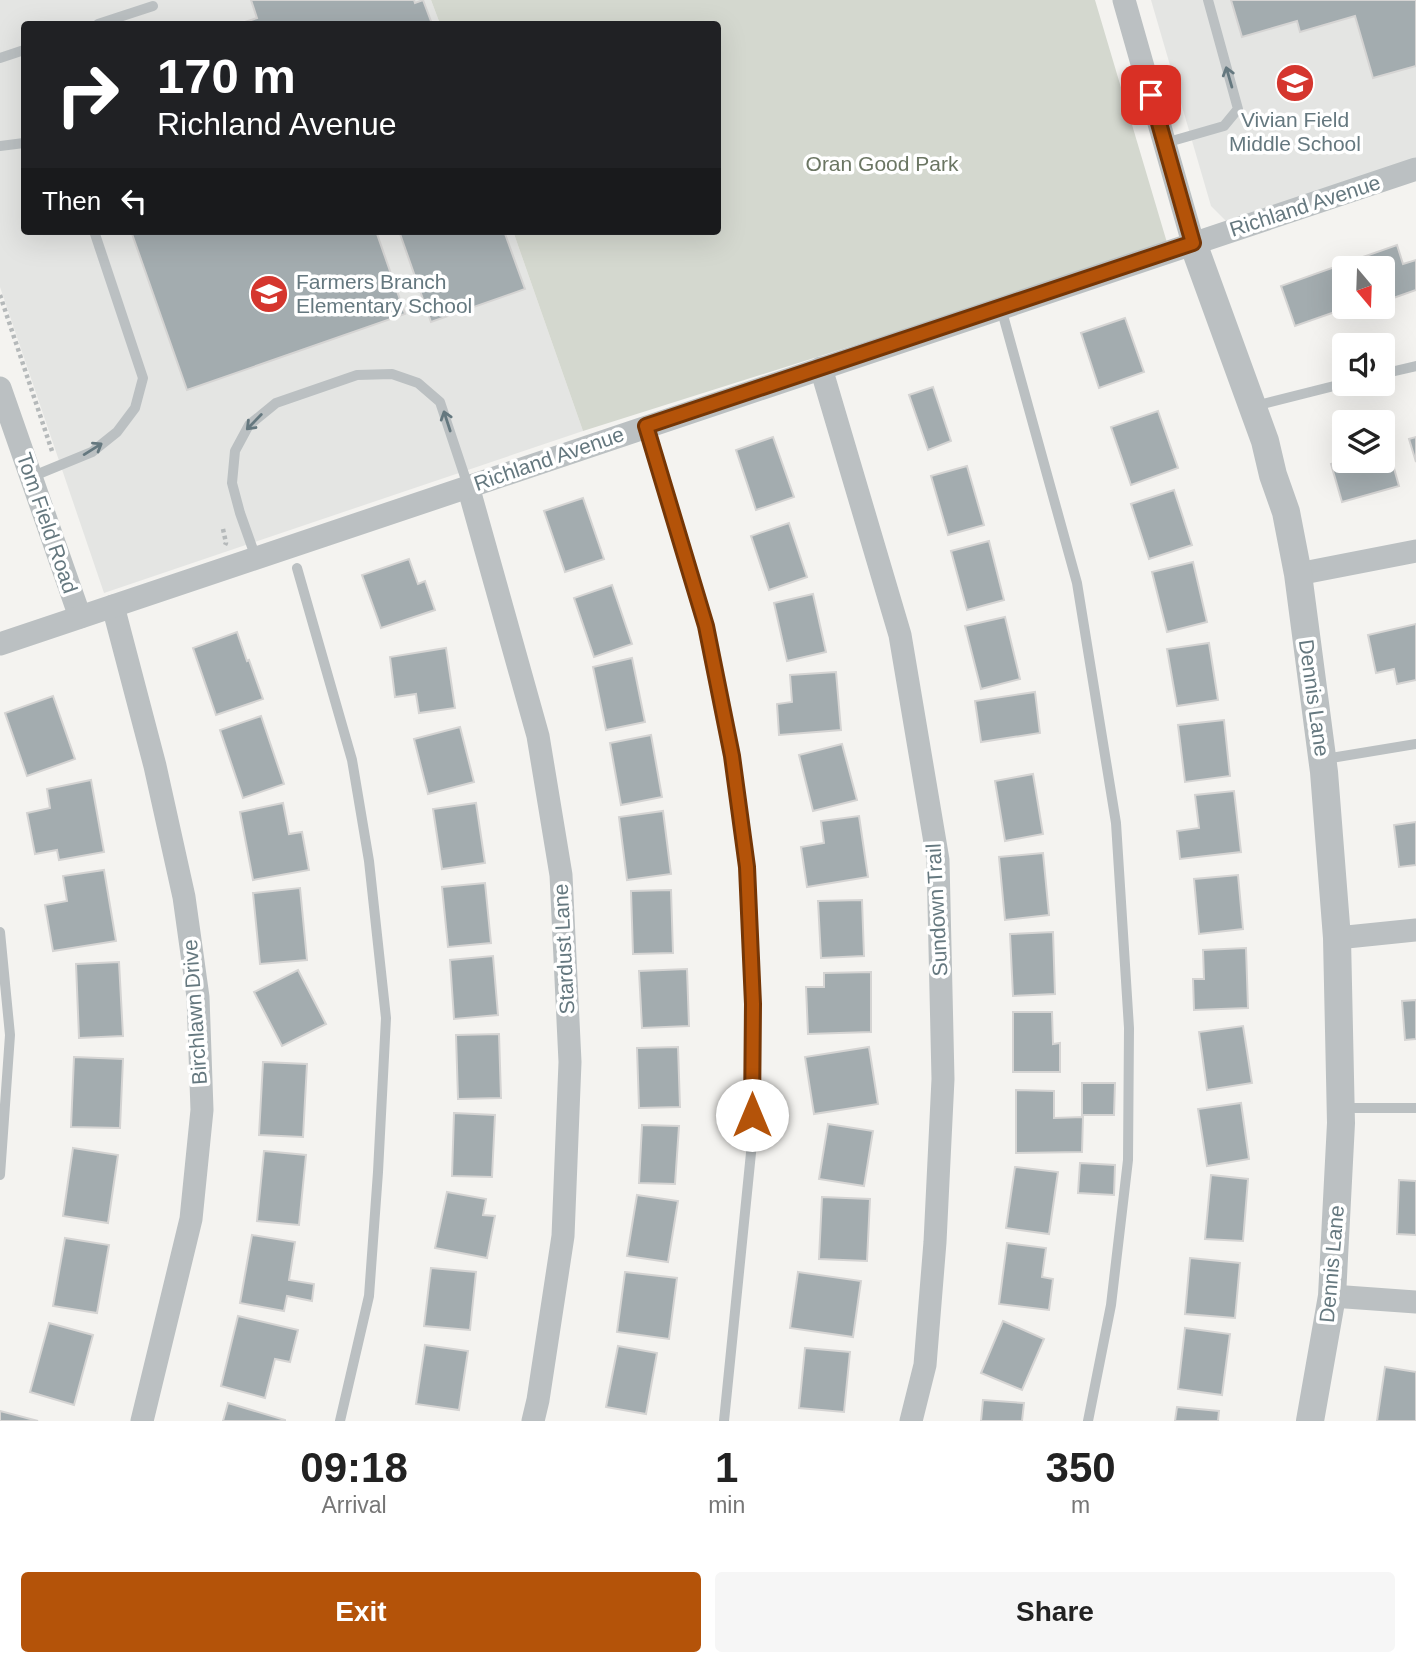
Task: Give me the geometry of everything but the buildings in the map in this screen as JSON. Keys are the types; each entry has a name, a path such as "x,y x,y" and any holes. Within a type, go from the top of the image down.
{"street":[{"name":"Dennis Lane","path":"1125,0 1193,243 1252,407 1286,512 1298,575 1322,759 1337,938 1341,1108 1332,1296 1310,1421"},
{"name":"Richland Avenue","path":"0,643 1416,169"},
{"name":"Sundown Trail","path":"821,368 900,635 938,860 943,1079 925,1365 911,1421"},
{"name":"Tom Field Road","path":"0,388 80,617"},
{"name":"Stardust Lane","path":"468,486 538,736 561,875 570,1062 563,1236 533,1421"},
{"path":"1298,575 1416,551"},
{"name":"Birchlawn Drive","path":"113,606 155,766 184,897 198,997 201,1060 202,1110 191,1219 142,1421"},
{"path":"1337,938 1416,930"},
{"path":"1332,1296 1416,1302"}],"lane":[{"path":"1165,143 1224,126 1238,109 1208,0"},
{"path":"107,21 153,6"},
{"path":"0,58 21,51"},
{"path":"0,146 21,143"},
{"path":"31,477 92,452 117,432 135,408 143,378 95,235"},
{"path":"1001,307 1077,583 1116,823 1129,1028 1128,1160 1111,1304 1088,1421"},
{"path":"1395,371 1416,366"},
{"path":"256,558 232,482 235,451 249,425 276,402 357,375 392,374 418,383 440,402 468,486"},
{"path":"1252,407 1332,387"},
{"path":"646,426 706,626 732,756 747,867 753,1004 752,1143 724,1421"},
{"path":"297,568 352,760 369,861 386,1018 369,1296 340,1421"},
{"path":"1322,759 1416,744"},
{"path":"0,932 10,1035 0,1175"},
{"path":"1341,1108 1416,1108"}],"path":[{"path":"0,295 50,441 55,467"},
{"path":"220,550 226,543 223,529"}],"shaded area":[{"name":"Farmers Branch Elementary School","path":"0,0 431,0 439,21 21,21 21,235 514,235 583,431 104,593 0,287"},
{"name":"Vivian Field Middle School","path":"1151,0 1416,0 1416,165 1232,227 1211,206"}],"green space":[{"name":"Oran Good Park","path":"431,0 1095,0 1168,246 583,431 514,235 721,235 721,21 439,21"}],"place":[{"name":"Vivian Field Middle School","path":"1295,83"},
{"name":"Farmers Branch Elementary School","path":"269,294"}],"route":[{"path":"752,1115 753,1004 747,867 732,756 706,626 646,426 1193,243 1151,95"}]}
